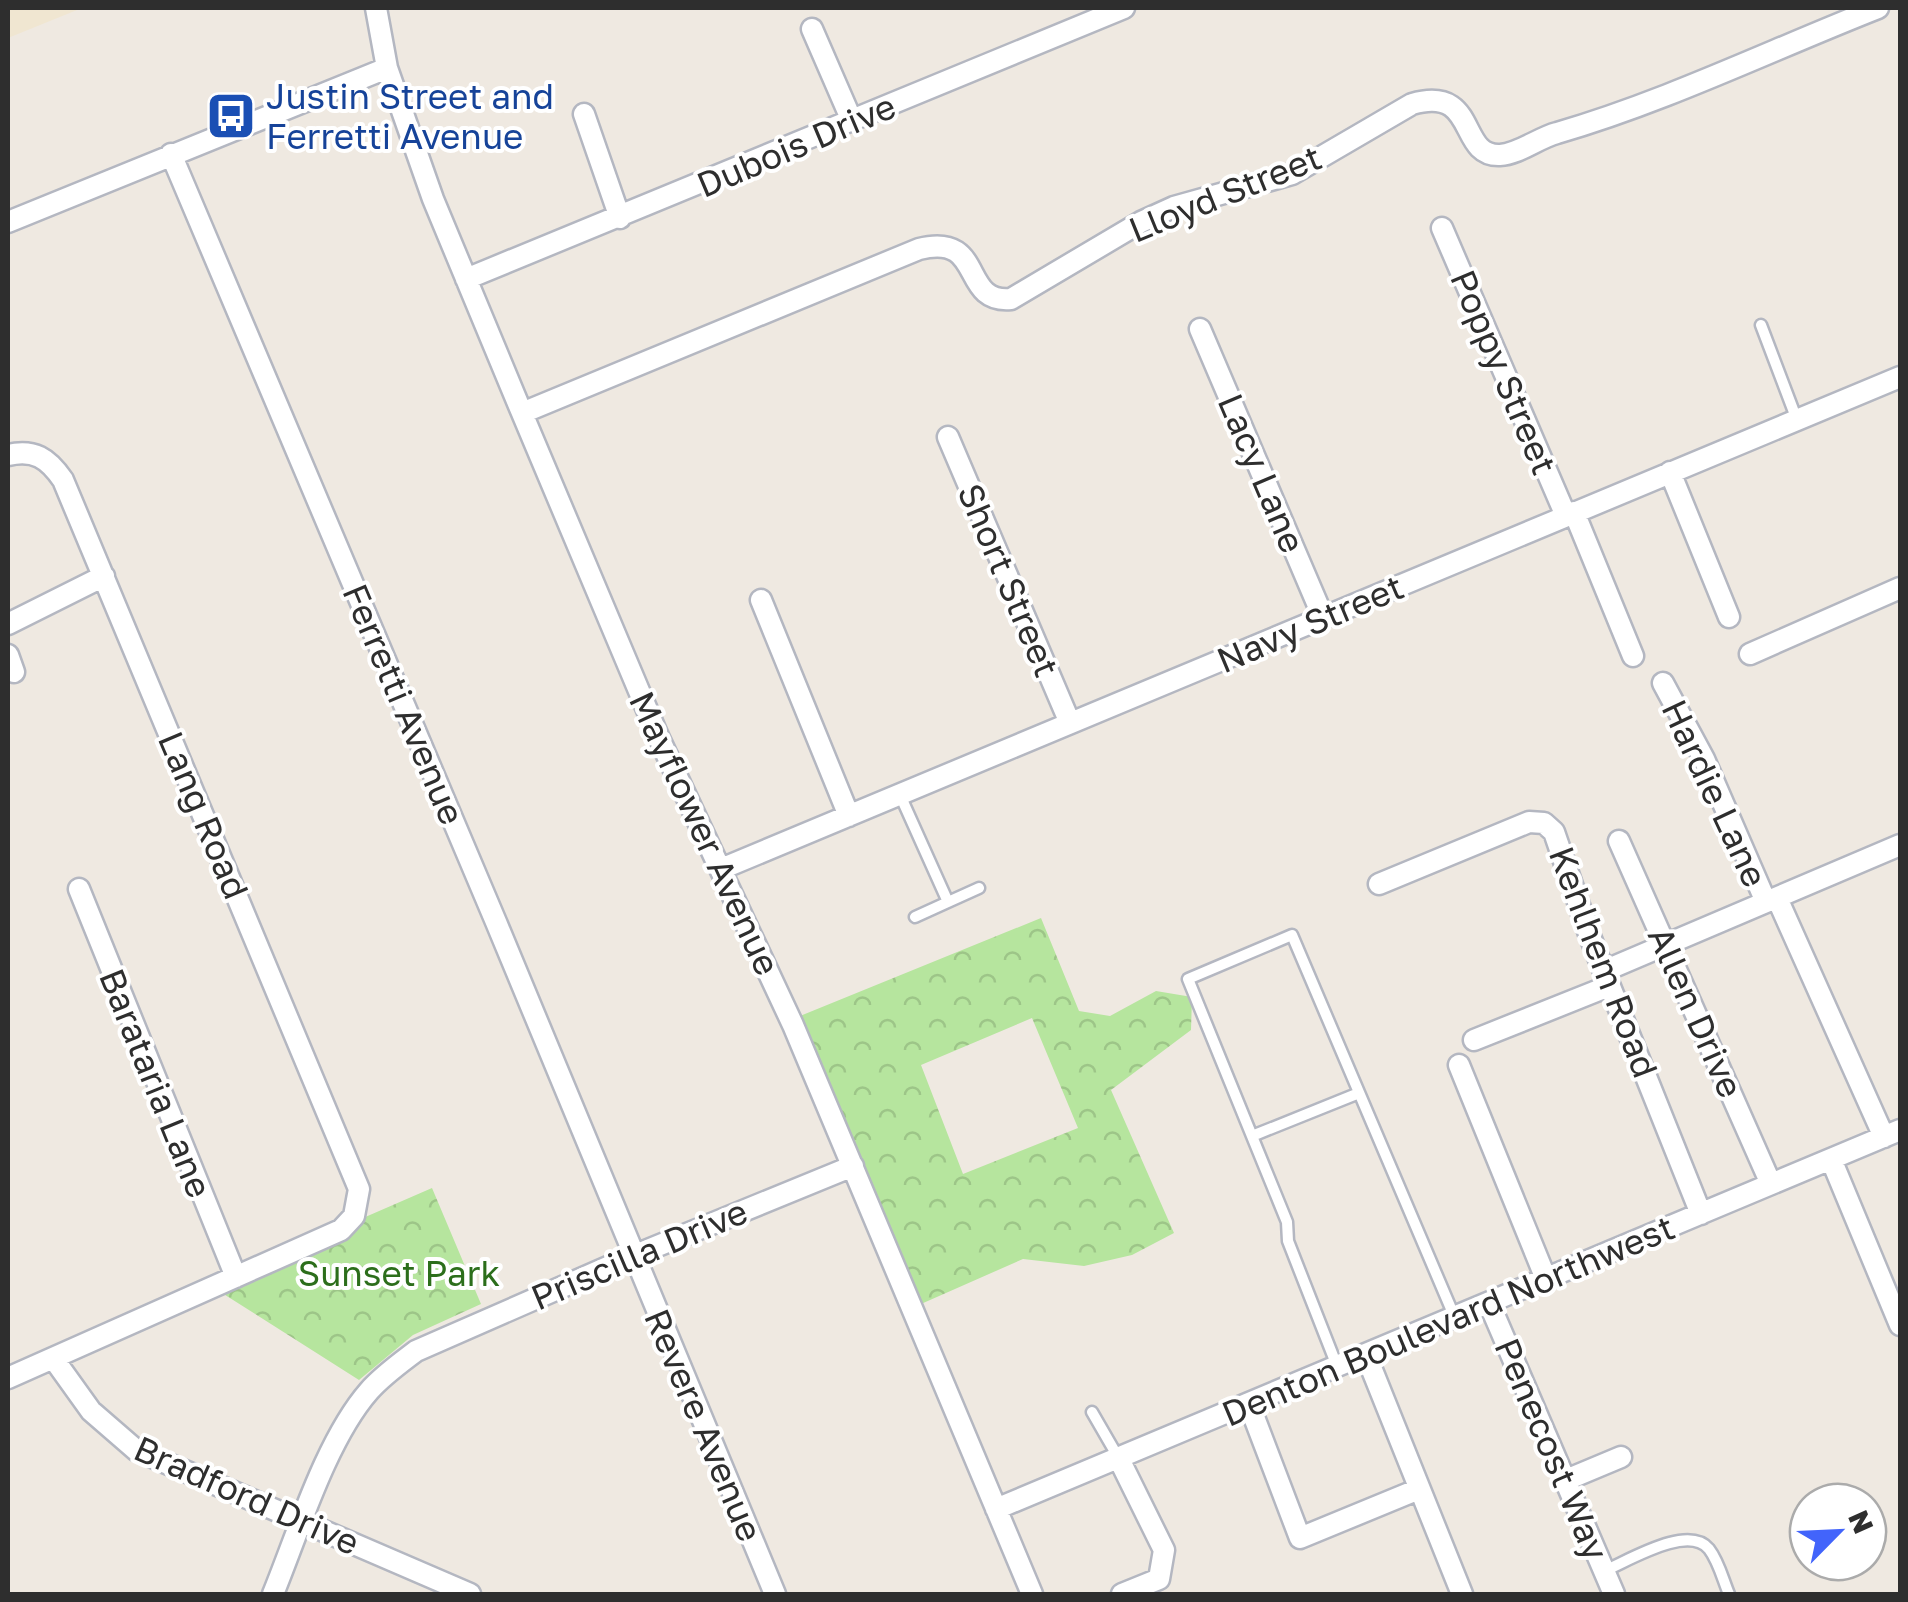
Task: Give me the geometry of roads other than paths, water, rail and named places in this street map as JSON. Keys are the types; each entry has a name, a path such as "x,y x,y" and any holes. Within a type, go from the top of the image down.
{"street":[{"name":"Mayflower Avenue","path":"376,8 388,68 433,199 466,279 658,736 793,1026 1032,1594"},
{"name":"Dubois Drive","path":"466,279 1124,8"},
{"name":"Lloyd Street","path":"522,414 919,249 938,244 950,246 964,257 989,296 1011,299 1141,222 1174,208 1292,174 1412,104 1430,99 1446,102 1458,111 1483,150 1496,156 1598,122 1878,8"},
{"path":"812,29 852,121"},
{"path":"8,222 388,68"},
{"path":"584,114 620,218"},
{"name":"Ferretti Avenue","path":"171,154 481,886 632,1256"},
{"name":"Poppy Street","path":"1442,228 1633,656"},
{"name":"Lacy Lane","path":"1200,329 1323,617"},
{"name":"Navy Street","path":"720,869 1900,377"},
{"name":"Short Street","path":"948,437 1070,723"},
{"name":"Lang Road","path":"8,455 24,452 52,463 73,501 359,1189 354,1216 341,1230 236,1276"},
{"path":"1670,472 1730,617"},
{"path":"8,624 104,576"},
{"path":"1750,654 1900,588"},
{"path":"761,600 849,816"},
{"name":"Hardie Lane","path":"1663,683 1892,1134"},
{"name":"Kehlhem Road","path":"1379,884 1528,822 1544,823 1554,832 1606,978 1701,1214"},
{"name":"Allen Drive","path":"1620,841 1771,1184"},
{"path":"1474,1040 1606,978 1667,944 1900,845"},
{"name":"Barataria Lane","path":"79,889 236,1276"},
{"path":"1459,1065 1546,1279"},
{"name":"Denton Boulevard Northwest","path":"996,1510 1892,1134"},
{"path":"1831,1159 1900,1325"},
{"name":"Priscilla Drive","path":"273,1594 350,1416 388,1372 440,1338 853,1166"},
{"name":"Revere Avenue","path":"632,1256 775,1594"},
{"path":"8,1378 236,1276"},
{"name":"Penecost Way","path":"1489,1303 1614,1594"},
{"path":"1366,1355 1462,1594"},
{"name":"Bradford Drive","path":"54,1358 91,1411 136,1450 470,1594"},
{"path":"1249,1404 1300,1538 1419,1489"},
{"path":"1118,1457 1164,1550 1159,1580 1122,1594"},
{"path":"1566,1480 1621,1458"}],"lane":[{"path":"1761,325 1797,420"},
{"path":"900,795 948,902"},
{"path":"915,917 979,888"},
{"path":"1337,1367 1288,1241 1287,1222 1188,978 1292,935 1455,1318"},
{"path":"1252,1136 1360,1092"},
{"path":"1092,1412 1118,1457"},
{"path":"1604,1571 1681,1538 1695,1539 1714,1558 1729,1594"}],"place":[{"name":"Justin Street and Ferretti Avenue","path":"231,116"}],"park label":[{"name":"Sunset Park","path":"399,1273"}]}
